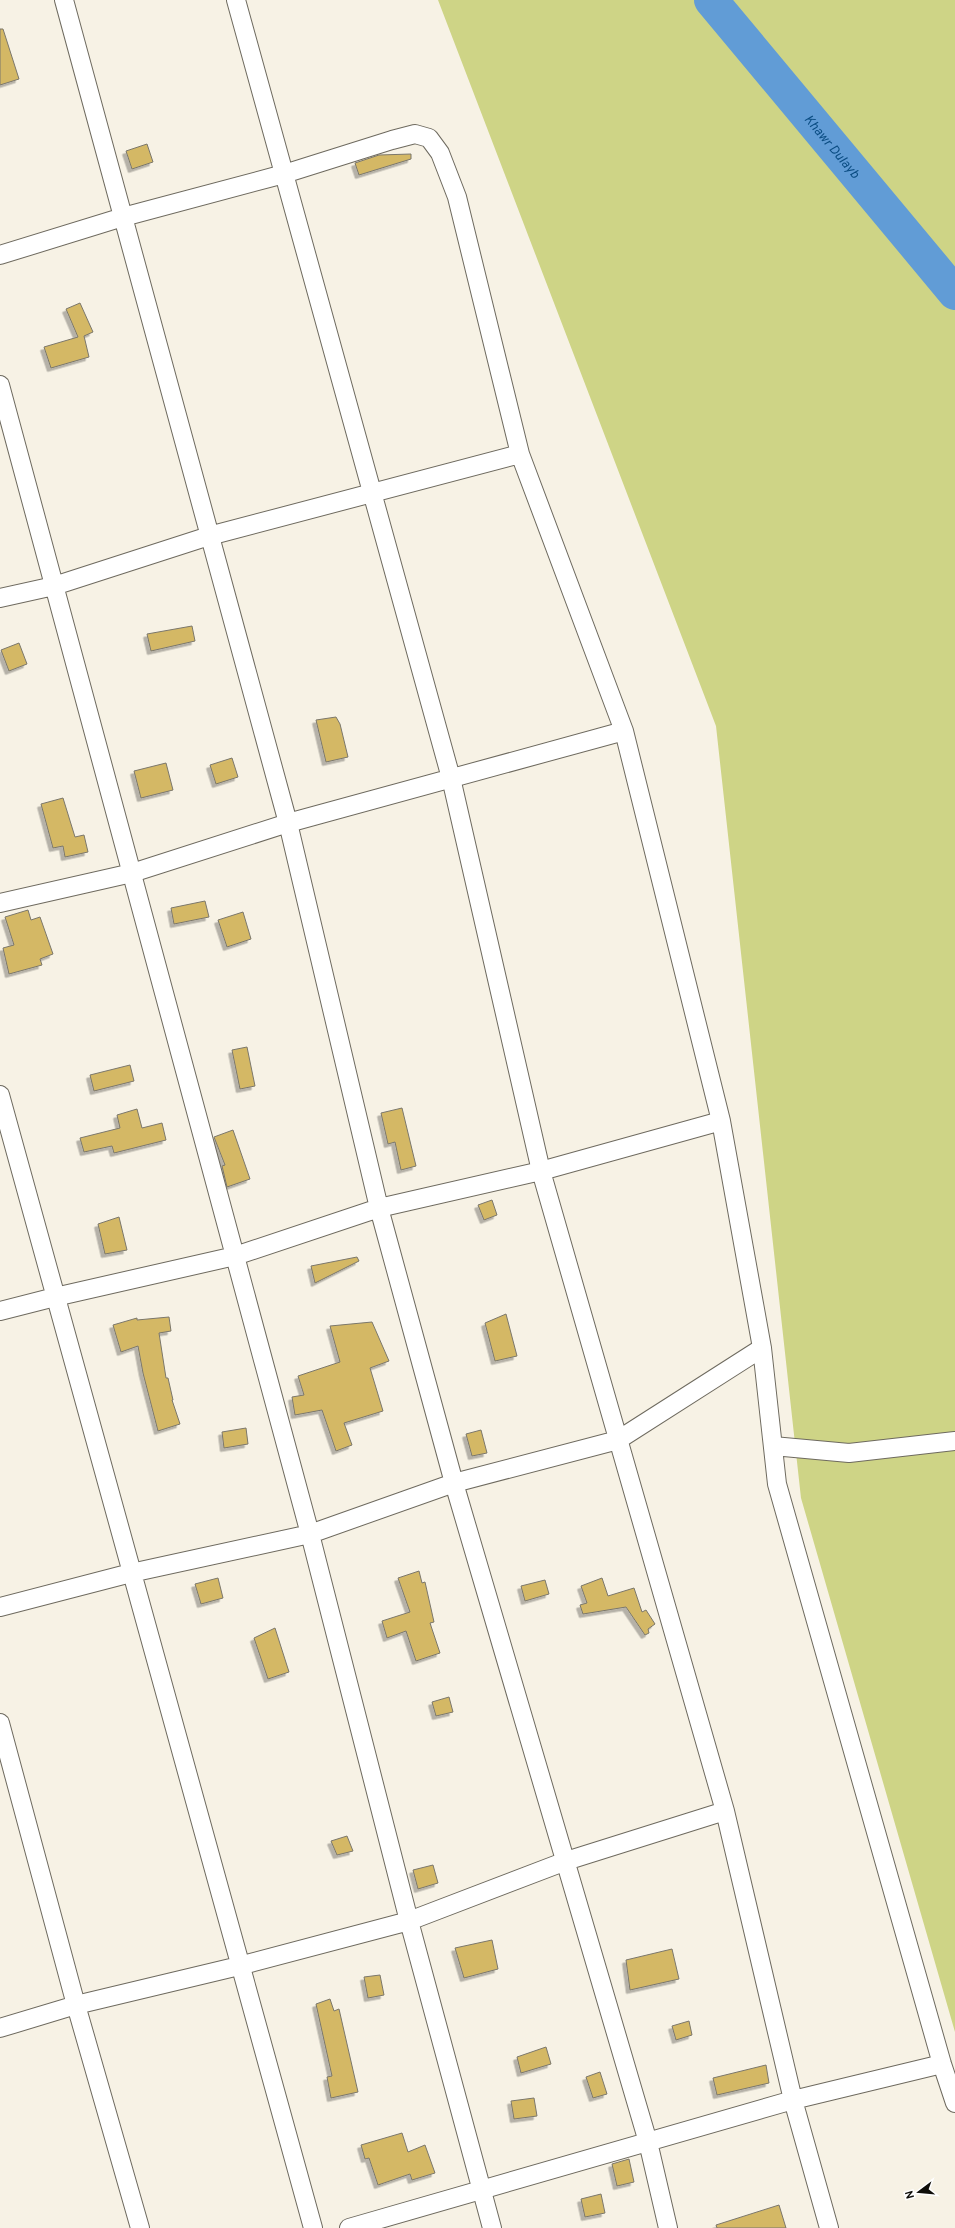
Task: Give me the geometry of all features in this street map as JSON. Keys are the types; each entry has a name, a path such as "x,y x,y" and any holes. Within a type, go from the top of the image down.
{"street":[{"path":"64,0 288,823 379,1208 454,1483 648,2142 668,2228"},
{"path":"236,0 451,778 541,1171 724,1811 793,2100 829,2228"},
{"path":"0,255 123,217 284,174 415,134 429,138 440,153 457,197 520,454 624,731 721,1121 762,1348 777,1484 942,2064 955,2103"},
{"path":"0,385 310,1534 409,1921 492,2228"},
{"path":"0,598 54,586 209,536 520,454"},
{"path":"0,903 132,872 288,823 624,731"},
{"path":"0,1095 239,1966 313,2228"},
{"path":"0,1311 235,1256 379,1208 541,1171 721,1121"},
{"path":"0,1607 131,1573 310,1534 454,1483 618,1440 762,1348"},
{"path":"773,1446 849,1453 955,1441"},
{"path":"0,1723 76,2005 140,2228"},
{"path":"0,2028 76,2005 239,1966 409,1921 566,1861 724,1811"},
{"path":"349,2228 482,2191 793,2100 942,2064"}],"green space":[{"path":"438,0 955,0 955,2032 801,1498 716,726"}],"building":[{"path":"0,29 3,29 19,79 0,85"},
{"path":"147,144 153,162 132,169 126,151"},
{"path":"411,154 411,159 359,175 355,163 379,155"},
{"path":"80,303 93,332 84,336 89,357 51,368 44,347 78,337 66,309"},
{"path":"192,626 195,641 151,651 147,634"},
{"path":"19,643 27,664 9,671 1,650"},
{"path":"336,717 340,724 348,757 326,762 316,720"},
{"path":"232,758 238,777 216,784 210,765"},
{"path":"166,763 173,790 141,798 134,771"},
{"path":"63,798 75,837 84,835 88,852 65,857 63,846 53,848 41,804"},
{"path":"205,901 209,917 174,924 171,908"},
{"path":"28,910 31,920 40,917 53,954 40,959 42,965 9,974 3,948 14,945 5,917"},
{"path":"243,912 251,939 227,947 218,920"},
{"path":"247,1047 255,1086 240,1089 232,1050"},
{"path":"130,1065 134,1081 94,1091 90,1075"},
{"path":"402,1108 416,1166 401,1170 395,1142 388,1144 381,1113"},
{"path":"137,1109 142,1128 162,1123 166,1140 114,1153 112,1146 84,1152 80,1138 120,1128 117,1115"},
{"path":"233,1130 250,1179 227,1187 222,1166 225,1165 214,1137"},
{"path":"492,1200 497,1215 484,1220 478,1205"},
{"path":"119,1217 127,1250 105,1254 98,1224"},
{"path":"357,1257 359,1261 315,1283 311,1266"},
{"path":"506,1314 517,1356 495,1361 485,1323"},
{"path":"169,1317 171,1331 159,1333 166,1378 168,1378 172,1400 180,1424 158,1431 143,1373 138,1346 121,1352 113,1325 137,1318 137,1320"},
{"path":"372,1322 389,1361 370,1368 383,1411 344,1423 352,1445 336,1451 322,1410 295,1415 292,1397 304,1395 298,1376 340,1362 330,1326"},
{"path":"246,1428 248,1444 224,1448 222,1432"},
{"path":"481,1430 487,1453 472,1456 466,1434"},
{"path":"419,1571 422,1583 425,1582 434,1622 430,1623 440,1653 416,1661 406,1631 387,1638 382,1621 410,1612 398,1578"},
{"path":"218,1578 223,1598 201,1604 195,1584"},
{"path":"602,1578 608,1596 634,1588 642,1612 646,1610 655,1624 648,1629 649,1633 645,1635 626,1607 583,1614 580,1605 587,1603 581,1586"},
{"path":"545,1580 549,1594 525,1601 521,1586"},
{"path":"275,1628 289,1672 268,1679 254,1638"},
{"path":"449,1697 453,1712 436,1716 432,1702"},
{"path":"347,1836 353,1851 337,1855 331,1841"},
{"path":"433,1865 438,1883 418,1889 413,1870"},
{"path":"492,1940 498,1969 464,1978 455,1948"},
{"path":"672,1949 679,1979 630,1990 626,1960"},
{"path":"380,1975 384,1995 368,1998 364,1977"},
{"path":"330,1999 334,2011 339,2009 358,2092 331,2098 327,2077 332,2076 316,2004"},
{"path":"689,2021 692,2035 676,2040 672,2026"},
{"path":"546,2047 551,2064 521,2073 517,2057"},
{"path":"766,2065 769,2083 717,2095 713,2078"},
{"path":"600,2072 607,2094 593,2098 586,2077"},
{"path":"534,2098 537,2116 514,2119 511,2101"},
{"path":"402,2133 408,2152 425,2145 435,2173 412,2180 410,2174 378,2185 369,2158 365,2159 361,2145"},
{"path":"629,2159 634,2182 617,2186 612,2164"},
{"path":"601,2194 605,2213 585,2217 581,2199"},
{"path":"779,2205 786,2228 717,2228 716,2225"}],"waterway":[{"name":"Khawr Dulayb","path":"711,0 955,293"}]}
